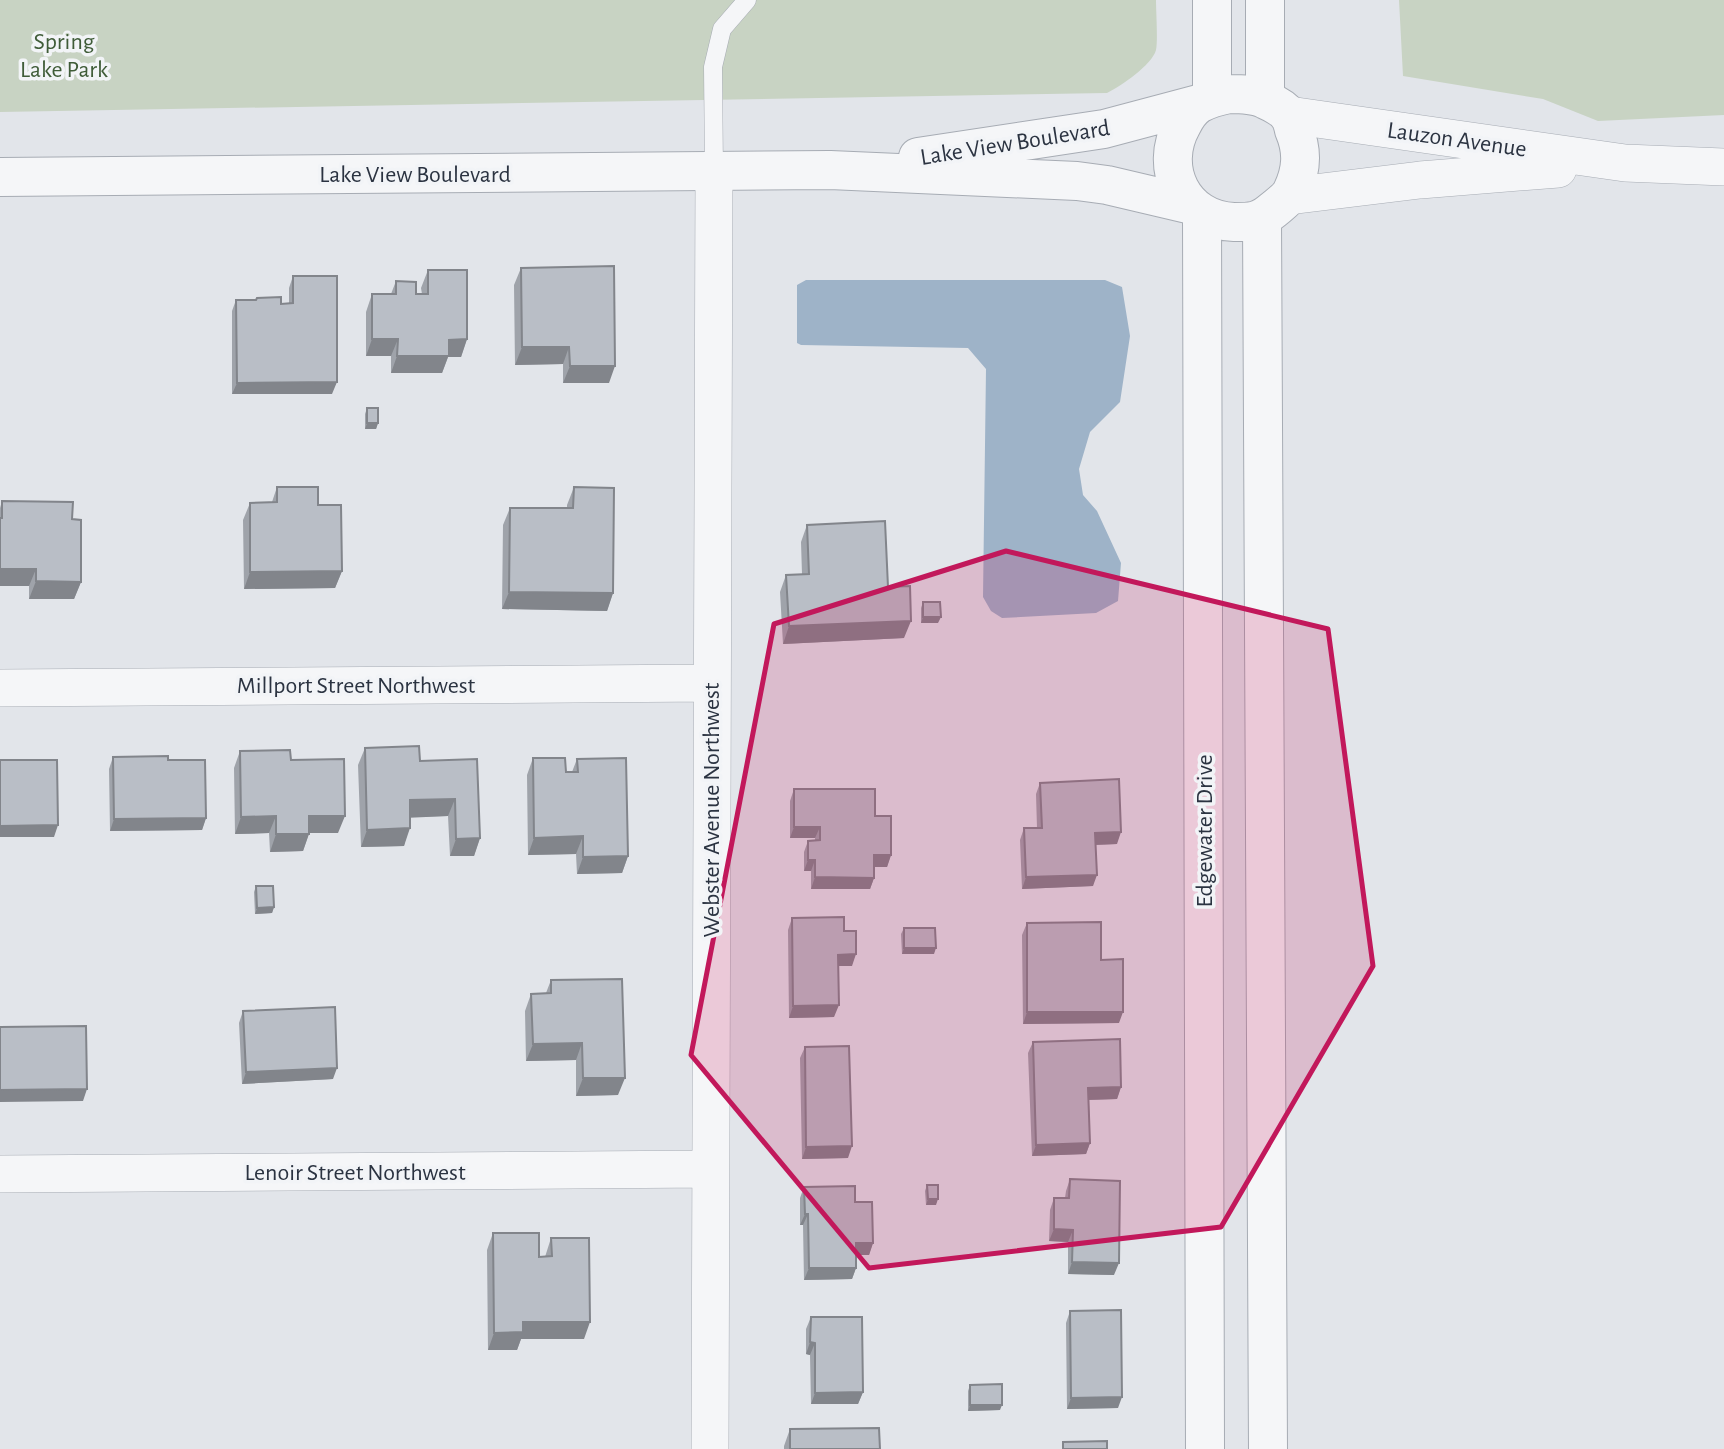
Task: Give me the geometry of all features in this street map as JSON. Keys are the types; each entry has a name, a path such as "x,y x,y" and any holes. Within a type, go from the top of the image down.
{"street":[{"path":"1205,101 1212,0"},
{"path":"1265,0 1277,107 1300,143 1298,179 1276,208 1242,222 1224,221 1197,209 1180,190 1173,173 1175,137 1190,111 1205,101 1229,94 1248,94 1277,107"},
{"name":"Lake View Boulevard","path":"830,170 1104,129 1205,101"},
{"name":"Lauzon Avenue","path":"1277,107 1625,163 1724,167"},
{"name":"Lauzon Avenue","path":"1276,208 1420,180 1625,163"},
{"name":"Lake View Boulevard","path":"0,177 830,170 1077,181 1107,185 1197,209"},
{"name":"Webster Avenue Northwest","path":"710,1449 714,172"},
{"path":"1268,1449 1276,208"},
{"name":"Edgewater Drive","path":"1197,209 1205,1449"},
{"name":"Millport Street Northwest","path":"0,688 712,683"},
{"name":"Lenoir Street Northwest","path":"0,1174 710,1169"}],"lane":[{"path":"714,172 713,67 722,29 747,0"}],"highlighted area":[{"path":"1006,551 1328,629 1373,966 1221,1227 869,1268 691,1055 774,624"}],"green space":[{"name":"Spring Lake Park","path":"0,0 1156,0 1157,40 1156,50 1149,62 1107,93 0,112"},
{"path":"1399,0 1724,0 1724,115 1598,121 1543,99 1403,76"}],"water":[{"path":"806,280 1105,280 1122,287 1130,336 1120,402 1090,432 1079,469 1083,495 1097,511 1121,563 1118,601 1096,613 1002,618 991,611 983,597 986,369 968,348 801,345 797,343 797,285"}],"building":[{"path":"614,266 615,366 570,366 569,347 522,347 521,268"},
{"path":"428,270 467,270 467,339 449,340 449,356 397,356 398,339 372,339 372,294 396,294 396,281 416,282 416,294 428,294"},
{"path":"293,276 337,276 337,382 237,383 236,300 281,297 281,304 293,303"},
{"path":"367,408 378,408 378,423 367,423"},
{"path":"277,487 318,487 318,505 341,505 342,571 250,572 250,503 277,502"},
{"path":"574,487 614,488 613,593 509,592 510,508 573,508"},
{"path":"2,501 73,502 72,519 81,520 81,582 36,581 36,569 0,569"},
{"path":"885,521 888,587 910,586 911,621 789,626 786,575 809,574 807,525"},
{"path":"923,602 940,602 941,617 923,617"},
{"path":"419,746 420,761 477,759 480,838 456,839 455,799 410,800 410,828 367,830 365,748"},
{"path":"290,750 291,760 344,759 345,816 309,816 309,834 276,834 276,816 241,817 240,751"},
{"path":"168,756 168,760 205,760 206,818 114,819 113,757"},
{"path":"533,758 565,758 566,772 578,772 577,759 626,758 628,856 583,857 583,836 534,838"},
{"path":"0,760 57,760 58,825 0,826"},
{"path":"1119,779 1121,832 1095,833 1097,875 1026,877 1024,828 1042,828 1040,783"},
{"path":"794,789 875,789 875,816 891,816 891,855 874,855 874,878 815,877 815,860 808,860 808,841 820,840 820,827 794,827"},
{"path":"256,886 273,886 274,907 257,908"},
{"path":"844,917 844,931 856,931 856,954 838,955 839,1005 793,1006 792,918"},
{"path":"1101,922 1101,960 1123,959 1123,1012 1027,1012 1027,923"},
{"path":"904,928 935,928 936,948 904,948"},
{"path":"622,979 625,1078 583,1078 582,1043 533,1044 531,994 551,993 551,980"},
{"path":"335,1007 337,1068 246,1072 243,1011"},
{"path":"86,1026 87,1089 0,1090 0,1027"},
{"path":"1120,1039 1121,1087 1088,1088 1090,1143 1036,1145 1033,1042"},
{"path":"849,1046 852,1146 806,1147 805,1047"},
{"path":"1070,1179 1120,1181 1119,1263 1072,1262 1073,1230 1054,1229 1054,1198 1069,1198"},
{"path":"927,1185 938,1185 938,1199 928,1199"},
{"path":"855,1186 855,1202 872,1202 873,1243 856,1243 856,1268 809,1268 808,1214 805,1214 804,1187"},
{"path":"493,1233 539,1233 539,1257 552,1256 551,1238 589,1238 590,1322 523,1322 523,1332 494,1333"},
{"path":"1121,1310 1122,1397 1071,1398 1070,1311"},
{"path":"811,1317 862,1317 863,1392 815,1393 815,1343 810,1342"},
{"path":"1002,1384 1002,1405 970,1405 970,1385"},
{"path":"879,1428 880,1449 790,1449 790,1429"},
{"path":"1107,1441 1107,1449 1063,1449 1063,1442"}]}
